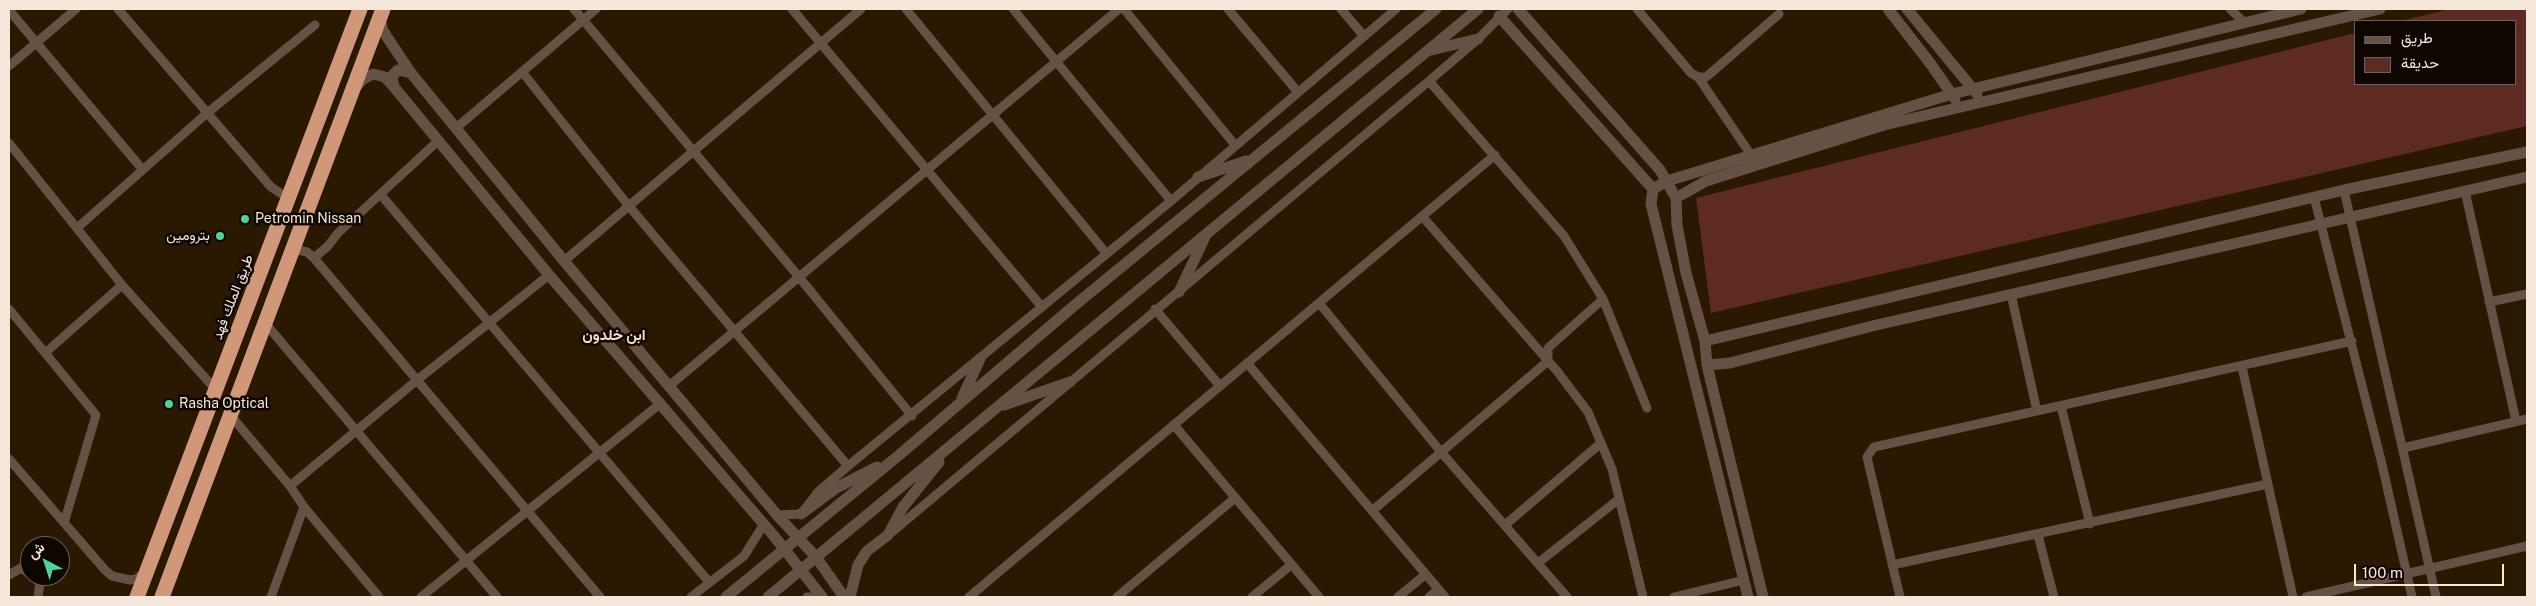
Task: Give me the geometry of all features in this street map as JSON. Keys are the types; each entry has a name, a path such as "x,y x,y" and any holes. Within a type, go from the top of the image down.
{"highway":[{"name":"طريق الملك فهد","path":"138,597 360,9"},
{"path":"162,597 382,14"}],"street":[{"path":"9,66 76,9"},
{"path":"118,9 206,114 271,187 288,198"},
{"path":"574,9 799,277 912,416"},
{"path":"456,128 596,9"},
{"path":"792,9 1042,307"},
{"path":"564,261 861,9"},
{"path":"906,9 1106,253"},
{"path":"1013,9 1171,201"},
{"path":"669,386 1119,9"},
{"path":"1124,9 1235,145"},
{"path":"1228,9 1297,91"},
{"path":"1341,9 1363,35"},
{"path":"801,514 818,492 848,466 912,416 1106,253 1171,201 1297,91 1396,9"},
{"path":"1423,20 1428,9"},
{"path":"726,597 1436,9"},
{"path":"768,597 1478,9"},
{"path":"1518,9 1667,181 1676,198 1677,225 1686,273 1705,341 1707,364 1763,597"},
{"path":"1637,9 1691,73 1698,77 1751,156"},
{"path":"1888,9 1960,106"},
{"path":"1907,9 1982,101"},
{"path":"2230,9 2244,23"},
{"path":"1653,189 1667,181 1952,94 2301,9"},
{"path":"1676,198 1706,181 1884,125 2380,9"},
{"path":"9,10 142,169"},
{"path":"850,597 858,565 867,551 1429,81 1504,13 1653,189 1651,204 1748,597"},
{"path":"382,14 383,31 411,73 564,261 777,516 816,557 844,597"},
{"path":"1698,77 1706,77 1779,14"},
{"path":"77,228 206,114 315,25"},
{"path":"1427,51 1478,38"},
{"path":"394,87 392,76 398,70 411,73"},
{"path":"523,73 628,205 848,466"},
{"path":"351,94 362,79 373,74 385,78 394,87 549,275 764,524 822,597"},
{"path":"1429,81 1564,236 1603,299 1647,408"},
{"path":"314,258 328,246 338,233 438,141"},
{"path":"10,148 122,285 167,333 216,390"},
{"path":"1705,341 2344,190 2527,152"},
{"path":"973,596 1495,155"},
{"path":"1198,178 1253,159"},
{"path":"1707,364 1730,364 1872,326 2527,177"},
{"path":"2344,190 2436,597"},
{"path":"2465,191 2516,421"},
{"path":"381,195 709,582"},
{"path":"2314,197 2352,341 2412,597"},
{"path":"1422,216 1548,361 1588,412 1612,469 1643,597"},
{"path":"1179,292 1206,234"},
{"path":"293,249 307,252 314,258 600,597"},
{"path":"290,486 416,380 549,275"},
{"path":"45,353 122,285"},
{"path":"2011,294 2037,411"},
{"path":"2489,302 2527,294"},
{"path":"1372,511 1548,361 1548,348 1603,299"},
{"path":"1319,303 1441,452 1567,597"},
{"path":"9,309 96,415 64,524"},
{"path":"1155,310 1220,386"},
{"path":"265,323 497,597"},
{"path":"1900,597 1867,457 1874,447 2242,367 2352,341"},
{"path":"960,402 980,359"},
{"path":"1247,363 1445,597"},
{"path":"2242,367 2293,597"},
{"path":"997,407 1070,382"},
{"path":"421,597 598,451 661,403"},
{"path":"2061,406 2090,524"},
{"path":"230,416 290,486 304,507 379,597"},
{"path":"2403,448 2527,419"},
{"path":"1174,425 1319,597"},
{"path":"888,535 903,507 955,442"},
{"path":"1505,525 1601,443"},
{"path":"777,516 801,514 836,488 898,456"},
{"path":"9,459 64,524 112,576 136,580 148,569"},
{"path":"1892,565 2090,524 2268,484"},
{"path":"1117,597 1235,498"},
{"path":"1538,563 1620,499"},
{"path":"271,597 304,507"},
{"path":"691,597 744,556 764,524"},
{"path":"2038,535 2054,597"},
{"path":"2306,597 2407,576 2430,568 2527,546"},
{"path":"1252,597 1291,565"},
{"path":"9,575 20,569"},
{"path":"1398,597 1426,574"},
{"path":"1674,597 1744,580"},
{"path":"1429,597 1438,589"}],"green space":[{"path":"2450,9 2527,9 2527,126 1711,313 1696,198 2354,33 2354,85 2516,85 2516,20 2404,20"}],"place":[{"name":"Petromin Nissan","path":"245,219"},
{"name":"بترومين","path":"220,236"},
{"name":"Rasha Optical","path":"169,404"}],"district":[{"name":"ابن خلدون","path":"614,335"}]}
